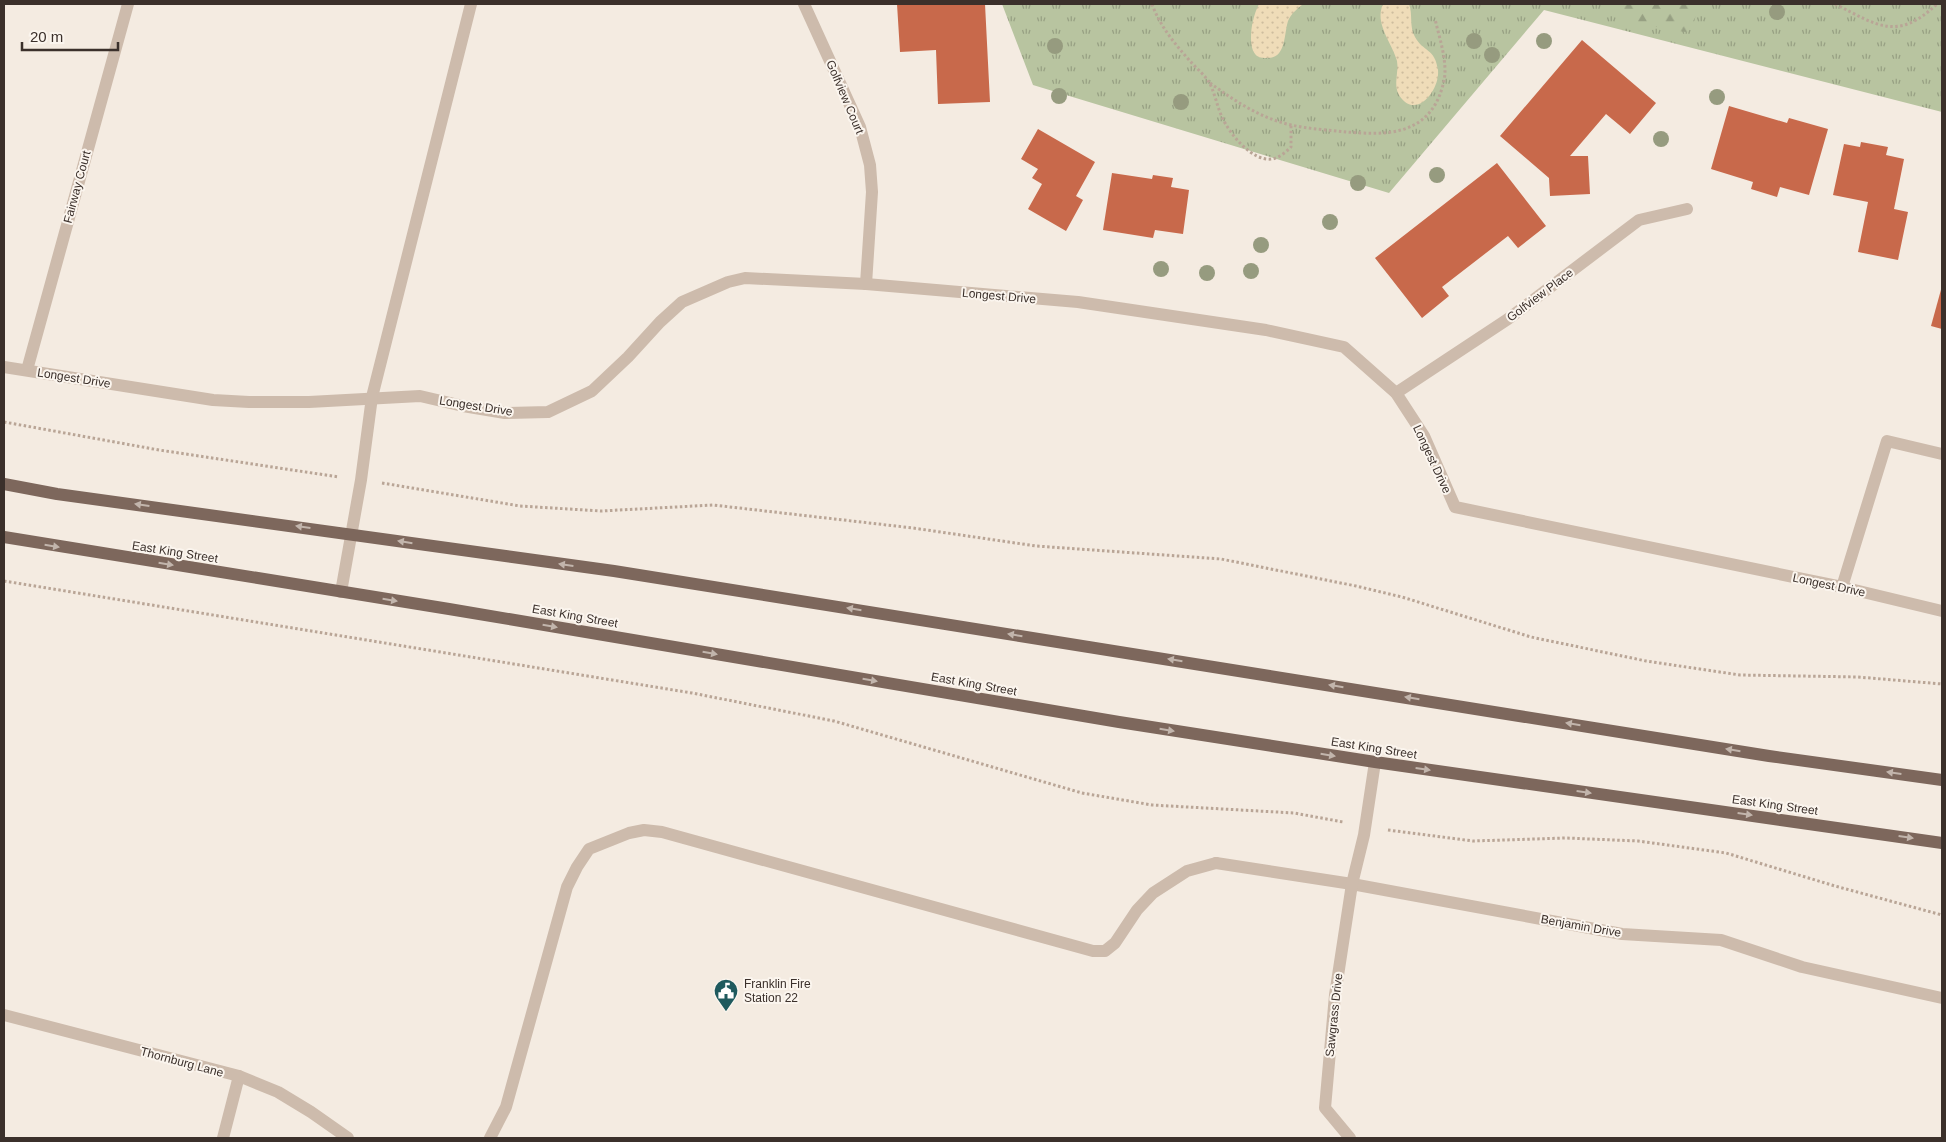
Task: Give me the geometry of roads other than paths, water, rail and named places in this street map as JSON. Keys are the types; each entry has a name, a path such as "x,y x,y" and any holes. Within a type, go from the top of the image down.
{"main road":[{"path":"4,484 57,494 614,571 1769,756 1942,780"},
{"name":"East King Street","path":"4,537 1129,724 1375,762 1942,843"}],"street":[{"name":"Fairway Court","path":"27,370 128,4"},
{"path":"342,592 361,480 372,397 471,4"},
{"name":"Golfview Court","path":"804,4 860,127 870,165 872,192 866,284"},
{"name":"Golfview Place","path":"1396,393 1508,319 1639,220 1687,209"},
{"name":"Longest Drive","path":"4,367 213,400 309,402 372,397 420,396 505,413 548,412 592,391 682,302 728,282 744,278 866,284 1078,302 1266,330 1344,347 1396,393 1424,436 1455,507 1842,587 1942,611"},
{"path":"1842,587 1887,441 1942,454"},
{"path":"1352,884 1366,825 1375,762"},
{"name":"Benjamin Drive","path":"490,1138 506,1107 567,887 576,867 588,849 629,833 644,830 662,832 1093,951 1105,950 1115,943 1137,910 1153,893 1186,871 1216,863 1352,884 1622,934 1721,940 1802,967 1942,998"},
{"name":"Sawgrass Drive","path":"1350,1138 1325,1108 1334,995 1352,884"},
{"name":"Thornburg Lane","path":"4,1015 239,1076 278,1092 348,1138"},
{"path":"223,1138 239,1076"}],"place":[{"name":"Franklin Fire Station 22","path":"726,1012"}]}
